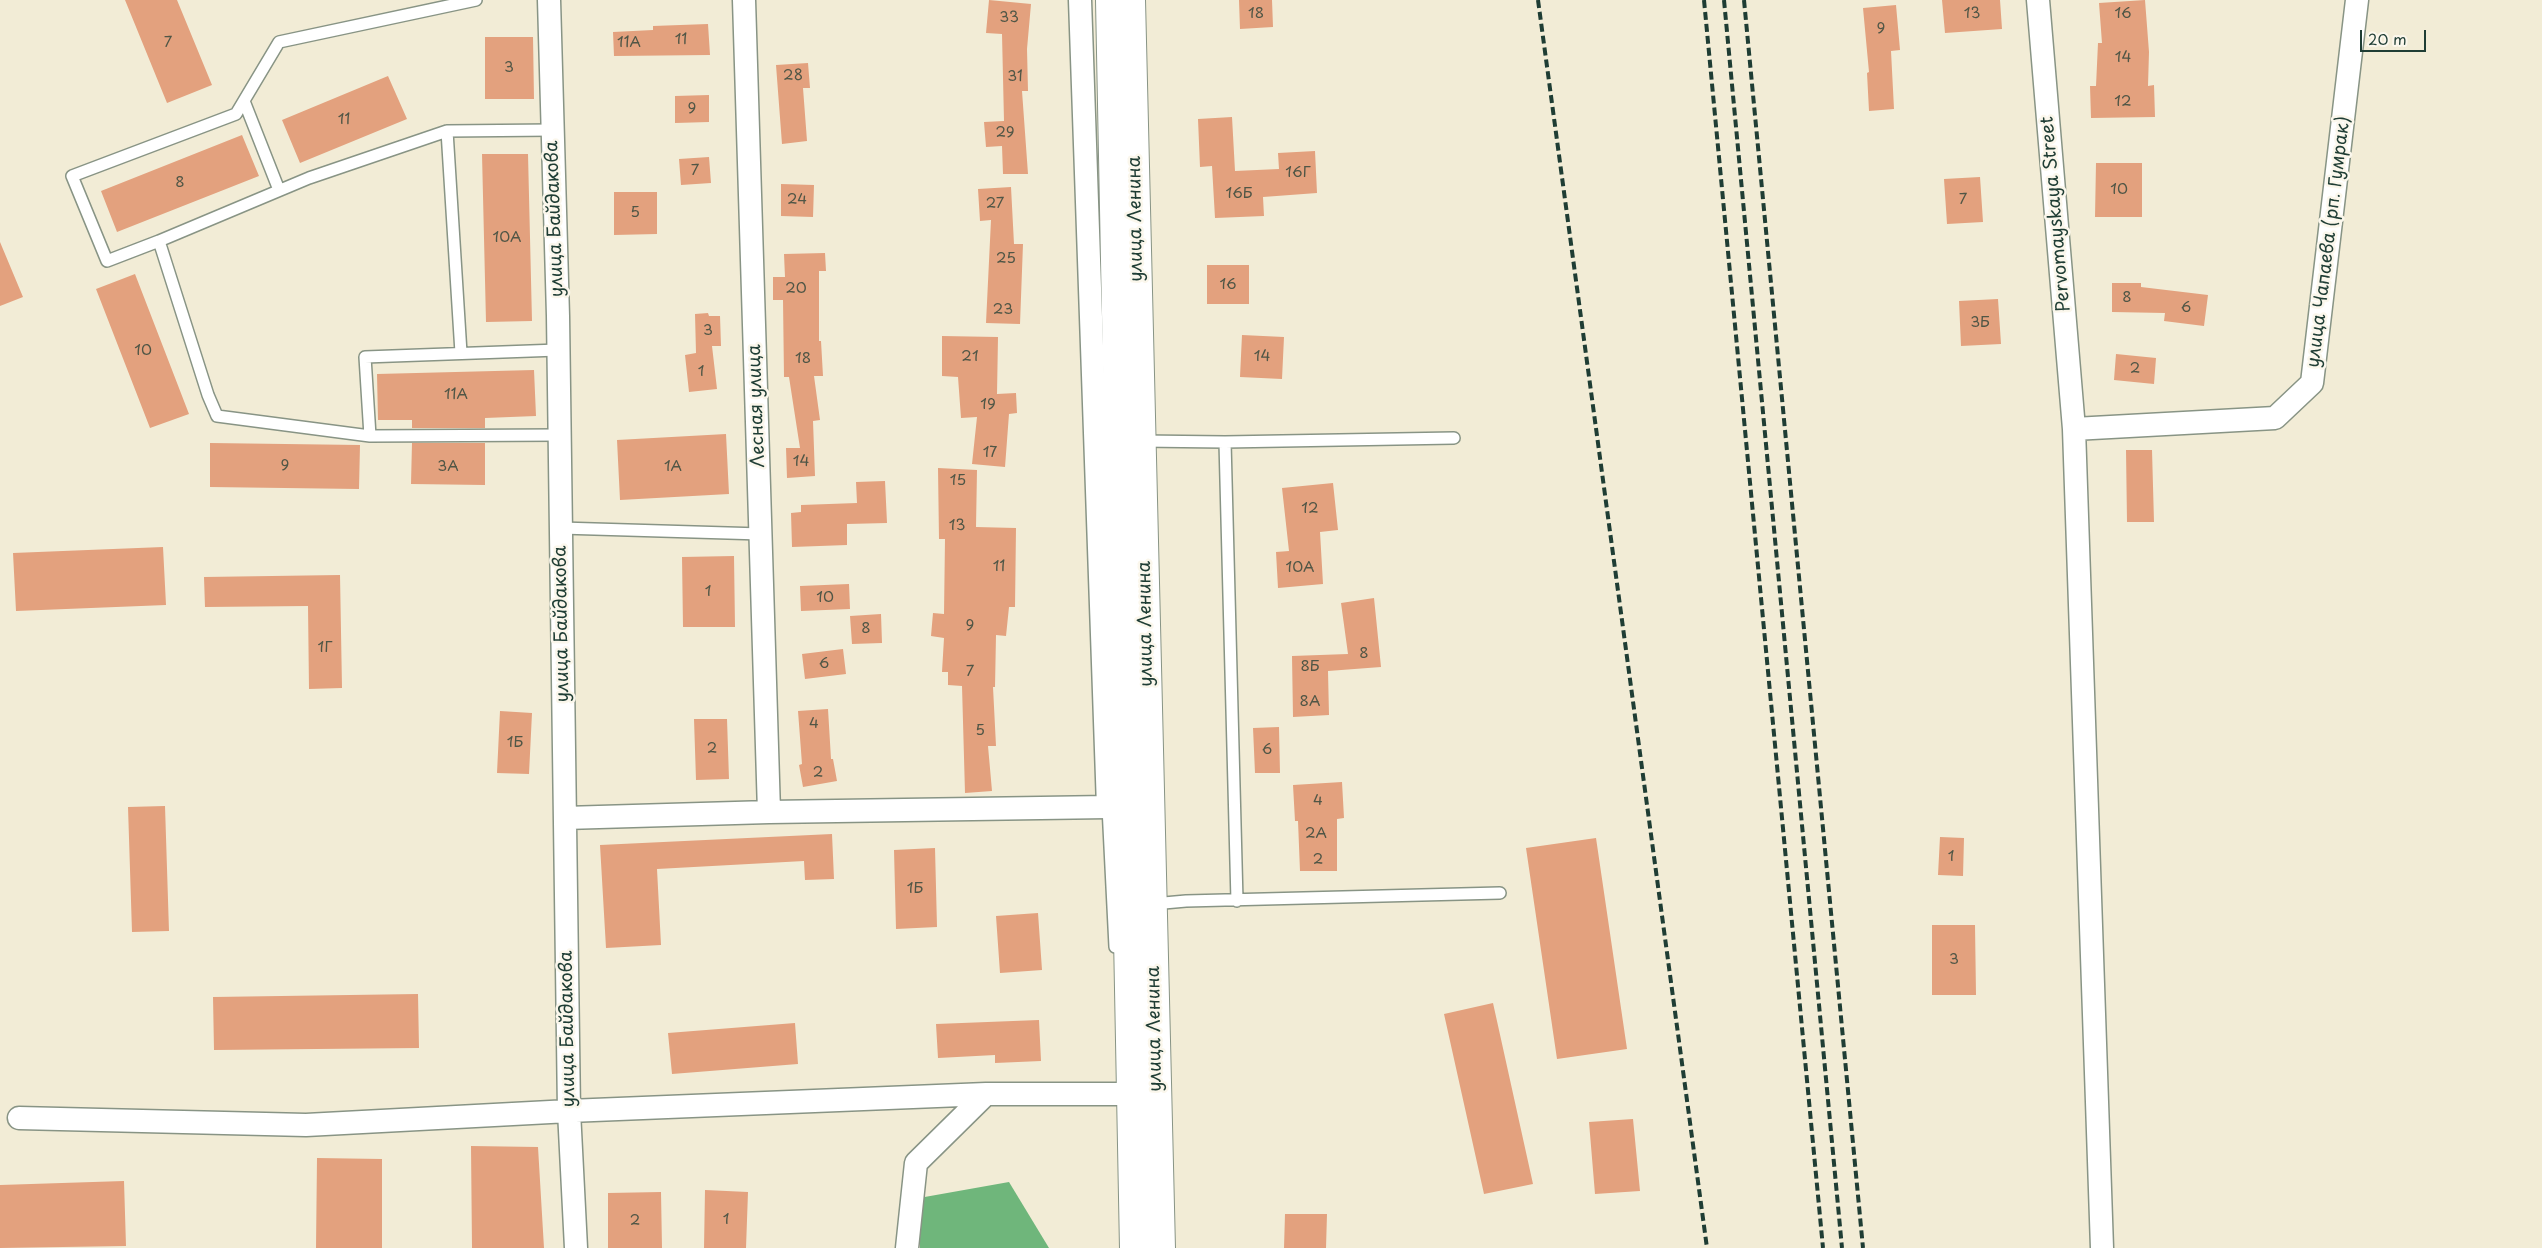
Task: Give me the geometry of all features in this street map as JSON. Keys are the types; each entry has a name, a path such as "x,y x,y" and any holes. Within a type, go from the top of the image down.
{"main road":[{"name":"улица Ленина","path":"1110,0 1130,441 1144,1094 1134,1248"},
{"name":"улица Ленина","path":"1130,441 1131,0"},
{"name":"улица Ленина","path":"1144,1094 1161,1248"}],"street":[{"name":"улица Байдакова","path":"549,0 558,350 569,1111 576,1248"},
{"name":"Лесная улица","path":"744,0 770,812"},
{"path":"565,818 770,812 1108,807 1080,0"},
{"name":"Pervomayskaya Street","path":"2038,0 2074,429 2102,1248"},
{"name":"улица Чапаева (рп. Гумрак)","path":"2074,429 2275,418 2312,383 2357,0"},
{"path":"907,1248 916,1163 986,1094"},
{"path":"19,1118 306,1125 569,1111 986,1094 1144,1094"}],"lane":[{"path":"476,0 280,42 236,114 72,176 107,261 309,178 447,131 553,130"},
{"path":"244,101 279,190"},
{"path":"447,131 461,354"},
{"path":"159,241 208,395 217,416 370,436 559,435"},
{"path":"370,436 365,356 558,350"},
{"path":"1130,441 1225,442 1454,438"},
{"path":"1225,442 1237,901"},
{"path":"560,528 761,534"},
{"path":"1108,807 1115,954"},
{"path":"1140,904 1186,901 1500,893"},
{"path":"1117,984 1118,1004"}],"green space":[{"path":"1009,1182 1049,1248 920,1248 919,1198"}],"building":[{"path":"125,0 177,0 212,85 167,103"},
{"path":"989,0 1031,4 1027,49 1028,91 1022,91 1028,174 1003,174 1002,146 986,147 984,122 1004,121 1002,34 986,33"},
{"path":"1239,0 1272,0 1273,27 1240,29"},
{"path":"1942,0 2000,0 2002,29 1945,33"},
{"path":"2145,0 2149,52 2148,86 2154,85 2155,117 2091,118 2090,86 2096,86 2098,43 2102,43 2099,3"},
{"path":"1896,5 1900,50 1891,51 1894,109 1869,111 1867,73 1869,72 1863,8"},
{"path":"708,24 710,55 614,56 613,32 653,30 653,26"},
{"path":"485,37 533,37 534,99 485,99"},
{"path":"808,63 810,88 803,88 807,141 782,144 776,65"},
{"path":"388,76 407,119 300,163 282,120"},
{"path":"709,95 709,122 675,123 675,96"},
{"path":"1232,117 1235,171 1279,169 1278,153 1315,151 1317,193 1263,197 1264,216 1215,218 1212,166 1200,167 1198,119"},
{"path":"242,135 259,176 117,232 101,191"},
{"path":"482,154 528,154 532,321 486,322"},
{"path":"709,157 711,183 681,185 679,159"},
{"path":"2096,163 2142,163 2142,217 2095,217"},
{"path":"1980,177 1983,222 1947,224 1944,179"},
{"path":"781,184 814,185 813,217 781,216"},
{"path":"1011,187 1014,244 1023,244 1020,324 986,323 991,220 980,221 978,189"},
{"path":"614,192 657,192 657,234 614,235"},
{"path":"0,242 23,297 0,306"},
{"path":"825,253 826,271 819,271 819,341 821,341 823,376 814,376 820,420 813,421 815,476 787,478 786,448 800,448 789,377 784,377 783,300 773,300 773,277 785,277 784,254"},
{"path":"1207,265 1249,265 1249,304 1207,304"},
{"path":"135,274 189,414 150,428 96,289"},
{"path":"2112,283 2141,283 2141,287 2208,295 2204,326 2164,321 2165,313 2112,312"},
{"path":"1998,299 2001,344 1961,346 1959,301"},
{"path":"708,313 709,316 720,316 721,346 712,346 717,389 689,392 685,355 696,353 695,314"},
{"path":"1242,335 1284,337 1282,379 1240,377"},
{"path":"942,336 998,337 997,394 1016,393 1017,413 1009,414 1005,467 972,464 977,417 961,418 958,377 942,376"},
{"path":"2116,354 2156,358 2154,384 2114,380"},
{"path":"534,370 536,416 485,418 485,428 412,428 412,420 378,420 377,374"},
{"path":"726,434 729,494 620,500 617,440"},
{"path":"210,443 360,445 359,489 210,487"},
{"path":"412,443 485,443 485,485 411,484"},
{"path":"2126,450 2152,450 2154,522 2127,522"},
{"path":"938,468 977,470 976,527 1016,528 1015,607 1009,607 1006,636 996,635 995,687 993,687 996,746 988,746 992,791 965,793 962,686 948,685 948,672 942,672 944,638 931,636 933,613 944,614 945,539 939,539"},
{"path":"885,481 887,523 847,524 847,545 792,547 791,513 801,512 801,505 857,503 856,482"},
{"path":"1333,483 1338,530 1320,532 1323,584 1278,588 1276,552 1289,551 1282,488"},
{"path":"163,547 166,605 16,611 13,553"},
{"path":"734,556 735,627 683,627 682,557"},
{"path":"340,575 342,688 309,689 308,606 205,607 204,577"},
{"path":"849,584 850,609 801,611 800,586"},
{"path":"1374,598 1381,667 1328,671 1329,715 1293,717 1292,656 1348,654 1341,603"},
{"path":"881,614 882,643 852,644 850,616"},
{"path":"843,649 846,674 805,679 802,654"},
{"path":"828,709 831,759 833,759 837,781 803,787 799,765 802,764 798,711"},
{"path":"500,711 532,713 529,774 497,773"},
{"path":"694,719 727,719 729,779 696,780"},
{"path":"1279,727 1280,773 1255,773 1253,728"},
{"path":"1342,782 1344,818 1337,819 1337,871 1300,871 1298,821 1295,821 1293,785"},
{"path":"165,806 169,931 132,932 128,807"},
{"path":"832,834 834,879 805,880 804,861 657,869 661,945 606,948 600,845"},
{"path":"1940,837 1964,838 1963,876 1938,875"},
{"path":"1596,838 1627,1049 1557,1059 1526,848"},
{"path":"935,848 937,927 896,929 894,850"},
{"path":"1038,913 1042,970 1000,973 996,916"},
{"path":"1932,925 1975,925 1976,995 1932,995"},
{"path":"418,994 419,1048 214,1050 213,997"},
{"path":"1493,1003 1533,1184 1484,1194 1444,1014"},
{"path":"1039,1020 1041,1061 995,1063 995,1055 938,1058 936,1024"},
{"path":"795,1023 798,1064 672,1074 668,1033"},
{"path":"1633,1119 1640,1191 1595,1194 1589,1122"},
{"path":"471,1146 538,1147 544,1248 472,1248"},
{"path":"317,1158 382,1159 382,1248 316,1248"},
{"path":"124,1181 126,1246 0,1248 0,1185"},
{"path":"705,1190 748,1192 746,1248 704,1248"},
{"path":"661,1192 662,1248 608,1248 608,1193"},
{"path":"1285,1214 1327,1214 1326,1248 1284,1248"}],"railway":[{"path":"1538,0 1707,1248"},
{"path":"1704,0 1823,1248"},
{"path":"1724,0 1842,1248"},
{"path":"1744,0 1863,1248"}]}
